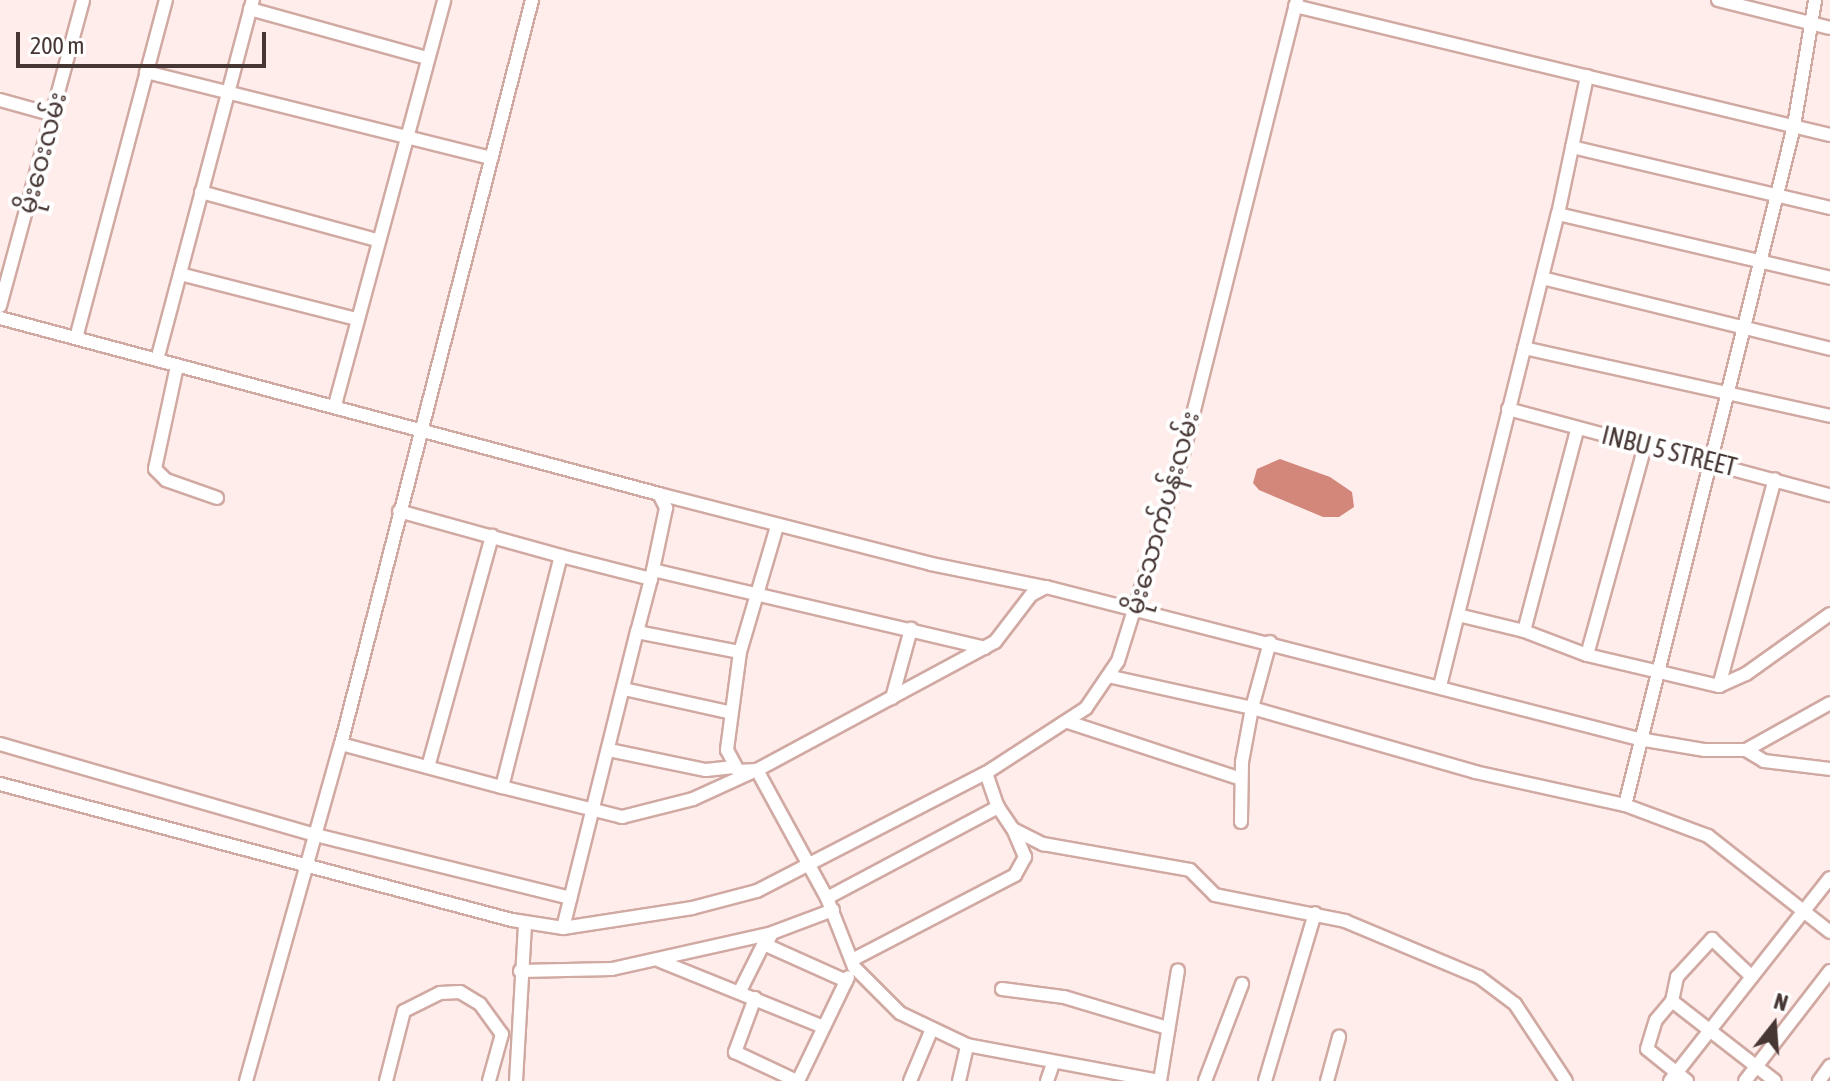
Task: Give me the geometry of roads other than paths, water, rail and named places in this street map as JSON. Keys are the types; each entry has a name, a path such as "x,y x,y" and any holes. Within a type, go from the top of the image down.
{"street":[{"name":"မိုးဝေးလမ်း","path":"0,306 83,0"},
{"path":"76,338 166,0"},
{"path":"335,405 444,0"},
{"path":"246,1081 341,744 419,428 532,0"},
{"path":"1718,0 1830,28"},
{"path":"1625,805 1656,672 1713,462 1794,126 1815,0"},
{"path":"1296,3 1830,135"},
{"name":"မိုးသောက်ပန်းလမ်း","path":"0,784 525,923 563,928 726,900 809,865 986,773 1068,722 1112,677 1138,608 1183,454 1296,3"},
{"path":"157,360 252,5 427,58"},
{"path":"146,72 491,158"},
{"path":"1440,686 1558,214 1587,76"},
{"path":"0,100 54,115"},
{"path":"1572,147 1830,208"},
{"path":"201,192 377,240"},
{"path":"1558,214 1830,278"},
{"path":"180,274 357,319"},
{"path":"1542,278 1830,349"},
{"path":"0,318 335,405 777,526 1138,608 1639,739 1705,750 1746,750 1830,703"},
{"path":"1524,348 1830,416"},
{"path":"177,366 155,469 166,480 217,498"},
{"name":"INBU 5 STREET","path":"1508,409 1577,430 1713,462 1830,495"},
{"path":"1524,631 1577,430"},
{"path":"1587,655 1645,446"},
{"path":"1719,686 1775,479"},
{"path":"563,928 652,575 666,508 659,494"},
{"path":"399,511 561,556 756,594 985,648"},
{"path":"757,770 742,773 734,767 727,750 728,712 740,652 777,526"},
{"path":"428,767 492,536"},
{"path":"502,787 561,556"},
{"path":"341,744 594,813 622,817 658,810 757,770 985,648 1006,632 1031,595 1046,587"},
{"path":"1458,615 1524,631 1587,655 1719,686 1746,674 1830,614"},
{"path":"892,698 911,629"},
{"path":"637,632 740,652"},
{"path":"1241,822 1241,779 1252,708 1270,642"},
{"path":"1112,677 1252,708 1475,772 1625,805 1723,844 1830,932"},
{"path":"624,689 728,712"},
{"path":"1068,722 1241,779"},
{"path":"0,744 316,835 570,898"},
{"path":"609,750 706,770 734,767"},
{"path":"1746,750 1764,761 1830,769"},
{"path":"757,770 830,904 853,964 900,1013 931,1031 967,1045 1053,1064 1160,1081 1178,970"},
{"path":"755,998 735,1052 798,1081 853,964 1015,875 1025,857 1013,829 998,807 986,773"},
{"path":"520,971 612,969 768,937 998,807"},
{"path":"1013,829 1043,844 1190,870 1215,895 1345,921 1500,989 1540,1035 1566,1081"},
{"path":"1752,977 1712,939 1677,977 1672,1001 1656,1020 1647,1049 1678,1078 1830,878"},
{"path":"1265,1081 1315,913"},
{"path":"516,1081 525,923"},
{"path":"768,937 768,947 846,981"},
{"path":"740,991 768,937"},
{"path":"659,960 823,1027"},
{"path":"1745,1081 1830,971"},
{"path":"1205,1081 1242,984"},
{"path":"1002,989 1064,997 1168,1028"},
{"path":"386,1081 404,1011 440,993 460,992 480,1004 502,1034 489,1081"},
{"path":"1672,1001 1775,1081"},
{"path":"910,1081 931,1031"},
{"path":"1327,1081 1339,1037"},
{"path":"959,1081 967,1045"},
{"path":"1047,1081 1053,1064"},
{"path":"1819,1081 1830,1066"}]}
